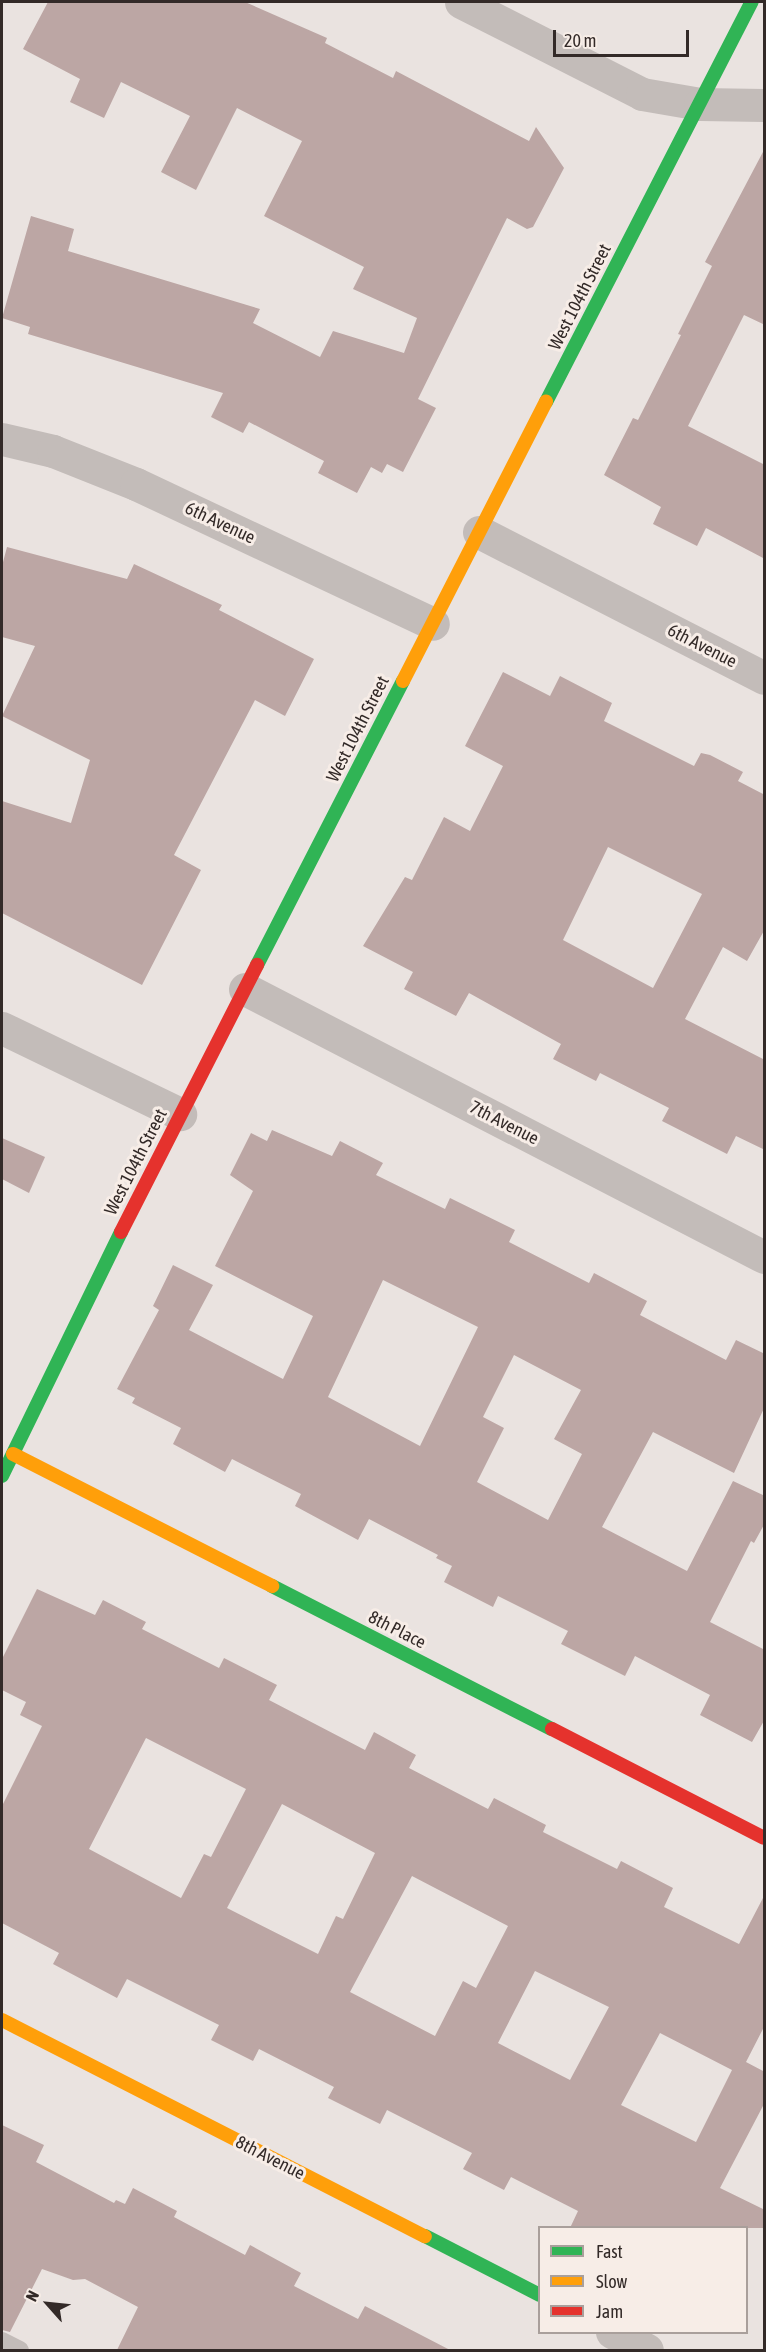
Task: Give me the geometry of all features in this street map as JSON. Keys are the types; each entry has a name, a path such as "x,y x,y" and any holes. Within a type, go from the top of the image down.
{"street":[{"path":"461,2 642,94 700,104 765,105"},
{"name":"West 104th Street","path":"2,1476 180,1114 752,2"},
{"name":"6th Avenue","path":"2,439 53,451 136,484 433,624"},
{"name":"6th Avenue","path":"480,532 765,678"},
{"name":"7th Avenue","path":"245,989 765,1257"},
{"path":"2,1028 180,1114"},
{"name":"8th Place","path":"13,1454 765,1838"},
{"name":"8th Avenue","path":"2,2020 538,2294"},
{"path":"616,2334 647,2350"}],"lane":[{"path":"2,2341 20,2350"}],"building":[{"path":"48,2 245,2 327,38 325,43 393,78 396,71 529,141 536,127 564,168 533,227 527,229 507,218 418,399 436,408 403,472 387,464 382,473 371,467 357,493 318,473 324,461 249,422 243,433 211,417 223,393 28,334 30,327 2,318 31,216 74,229 68,251 260,309 253,323 320,357 333,331 404,353 417,318 353,289 364,267 264,216 302,141 237,108 196,190 161,172 190,116 121,82 104,118 70,102 80,79 23,49"},
{"path":"765,148 765,325 744,315 688,426 765,465 765,559 706,528 697,546 653,524 661,507 604,475 633,418 638,420 681,335 678,334 712,266 705,262"},
{"path":"7,547 127,579 134,564 222,605 219,610 314,659 285,716 255,700 174,855 201,870 142,985 2,913 2,801 71,823 90,760 2,716 35,646 2,637 2,566"},
{"path":"503,672 550,696 560,676 612,703 604,721 694,766 701,753 710,755 743,772 738,781 765,795 765,929 747,961 723,947 685,1019 765,1060 765,1150 736,1136 727,1154 662,1121 669,1108 600,1073 596,1081 553,1059 561,1044 469,993 456,1016 404,989 413,972 363,946 405,877 412,880 444,817 470,831 503,766 465,746","holes":["608,847 702,894 653,988 563,940"]},
{"path":"272,1130 332,1156 340,1141 383,1163 376,1175 445,1209 450,1198 515,1230 509,1242 589,1283 594,1273 647,1301 640,1315 726,1360 736,1340 765,1354 765,1406 734,1473 653,1432 602,1527 687,1571 733,1481 765,1496 765,1523 754,1543 751,1541 710,1622 765,1650 765,1719 752,1742 700,1715 710,1695 635,1656 625,1676 561,1644 568,1631 498,1596 493,1607 444,1582 452,1566 436,1558 438,1555 369,1519 358,1540 295,1506 301,1494 232,1459 225,1472 173,1444 181,1428 132,1403 135,1398 117,1389 159,1310 153,1306 173,1265 213,1285 189,1330 283,1379 313,1316 215,1266 253,1191 230,1175 251,1133 267,1141","holes":["383,1280 478,1327 420,1446 328,1397","514,1355 581,1390 554,1439 582,1454 548,1520 477,1482 504,1428 483,1417"]},
{"path":"2,1138 45,1157 29,1193 2,1179"},
{"path":"37,1589 95,1615 103,1600 146,1622 142,1629 219,1668 224,1658 277,1685 269,1700 365,1750 374,1732 416,1755 409,1768 488,1809 494,1798 546,1825 543,1832 617,1869 621,1861 673,1888 664,1907 739,1944 765,1894 765,2025 746,2062 765,2072 765,2102 720,2188 765,2210 765,2228 748,2228 748,2226 571,2226 578,2211 511,2177 504,2190 463,2169 472,2153 387,2110 380,2124 328,2098 334,2087 259,2049 253,2061 211,2040 219,2025 127,1979 117,1998 53,1964 59,1953 2,1923 2,1806 42,1726 20,1715 26,1702 2,1690 2,1659","holes":["146,1738 246,1789 211,1857 204,1854 181,1898 89,1849","282,1804 375,1853 343,1919 336,1916 318,1954 227,1908","412,1876 508,1926 476,1988 463,1981 435,2036 350,1992","535,1971 609,2007 570,2080 498,2043","660,2033 732,2070 696,2142 621,2105"]},
{"path":"2,2125 44,2145 36,2162 114,2203 116,2200 125,2204 133,2188 177,2211 174,2217 245,2255 250,2245 301,2273 294,2286 358,2319 365,2306 450,2350 117,2350 138,2307 85,2279 73,2280 42,2269 10,2332 2,2330"}],"traffic: fast":[{"path":"546,402 752,2"},
{"path":"257,965 403,681"},
{"path":"2,1476 121,1232"},
{"path":"272,1586 552,1729"},
{"path":"425,2236 538,2294"}],"traffic: slow":[{"path":"403,681 546,402"},
{"path":"13,1454 272,1586"},
{"path":"2,2020 425,2236"}],"traffic: jam":[{"path":"121,1232 257,965"},
{"path":"552,1729 764,1838"}]}
